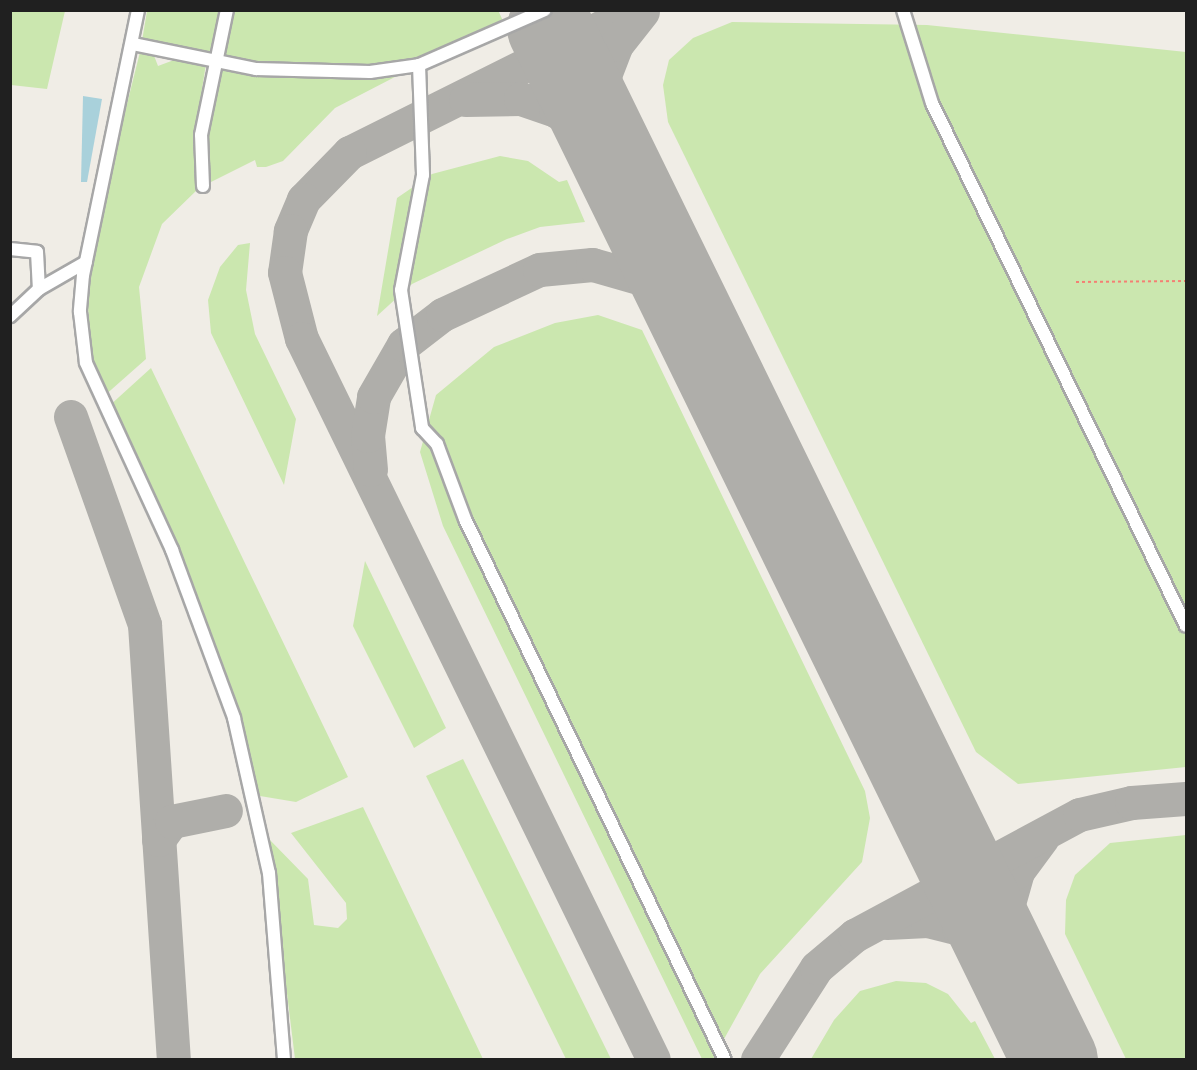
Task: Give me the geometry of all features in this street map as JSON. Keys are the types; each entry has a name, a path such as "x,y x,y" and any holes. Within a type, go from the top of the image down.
{"lane":[{"path":"138,10 134,44 86,262 80,312 86,363 206,635 257,805 269,873 284,1059"},
{"path":"203,186 201,135 213,62 227,10"},
{"path":"134,44 213,62 290,74 419,65 545,10"},
{"path":"903,10 932,103 1186,627"},
{"path":"419,65 423,175 401,290 422,428 436,444 476,540 725,1059"},
{"path":"10,249 37,252 39,289"},
{"path":"10,316 39,289 86,262"}],"path":[{"path":"1076,282 1186,282"}],"green space":[{"path":"11,10 65,11 47,89 11,85"},
{"path":"498,10 503,21 335,108 283,161 266,167 257,167 255,160 209,183 205,136 231,11"},
{"path":"147,11 220,11 209,56 142,41"},
{"path":"732,22 927,25 1186,52 1186,767 1018,784 976,752 668,122 663,85 669,60 693,38"},
{"path":"140,52 153,53 158,66 182,57 206,64 195,133 198,189 162,224 139,287 146,359 103,397 91,364 86,268"},
{"path":"500,156 528,161 559,182 567,180 585,222 540,227 507,239 412,284 377,316 397,198 432,174"},
{"path":"250,243 246,290 255,334 296,419 284,485 211,333 208,300 220,267 238,245"},
{"path":"598,315 642,330 865,791 870,818 862,862 760,974 713,1059 702,1059 443,526 420,452 436,395 494,347 555,323"},
{"path":"151,368 348,777 296,802 260,796 217,652 176,550 108,407"},
{"path":"365,561 446,728 414,748 353,626"},
{"path":"463,759 611,1059 566,1059 426,776"},
{"path":"363,807 483,1059 295,1059 268,838 308,879 314,925 338,928 347,919 346,903 291,833"},
{"path":"1186,835 1186,1059 1126,1059 1065,934 1066,900 1075,875 1110,843"},
{"path":"896,981 926,983 948,994 971,1023 975,1021 995,1059 811,1059 834,1020 860,991"}],"water":[{"path":"83,96 102,99 87,182 81,182"}],"taxiway":[{"path":"637,10 350,153 304,200 291,231 285,273 302,339 654,1060"},
{"path":"617,157 604,113 605,76 617,45 643,12"},
{"path":"466,100 521,99 556,111 590,133 629,181"},
{"path":"371,470 368,436 374,397 404,345 443,315 540,270 593,265 649,281 682,308 713,355"},
{"path":"71,417 145,625 174,1060"},
{"path":"758,1060 817,968 855,936 1080,815 1132,803 1186,799"},
{"path":"159,840 172,822 226,811"},
{"path":"1024,995 1005,918 1018,872 1043,838"},
{"path":"887,923 928,921 959,929 987,947 1013,978"}],"runway":[{"path":"550,28 1055,1060"}]}
